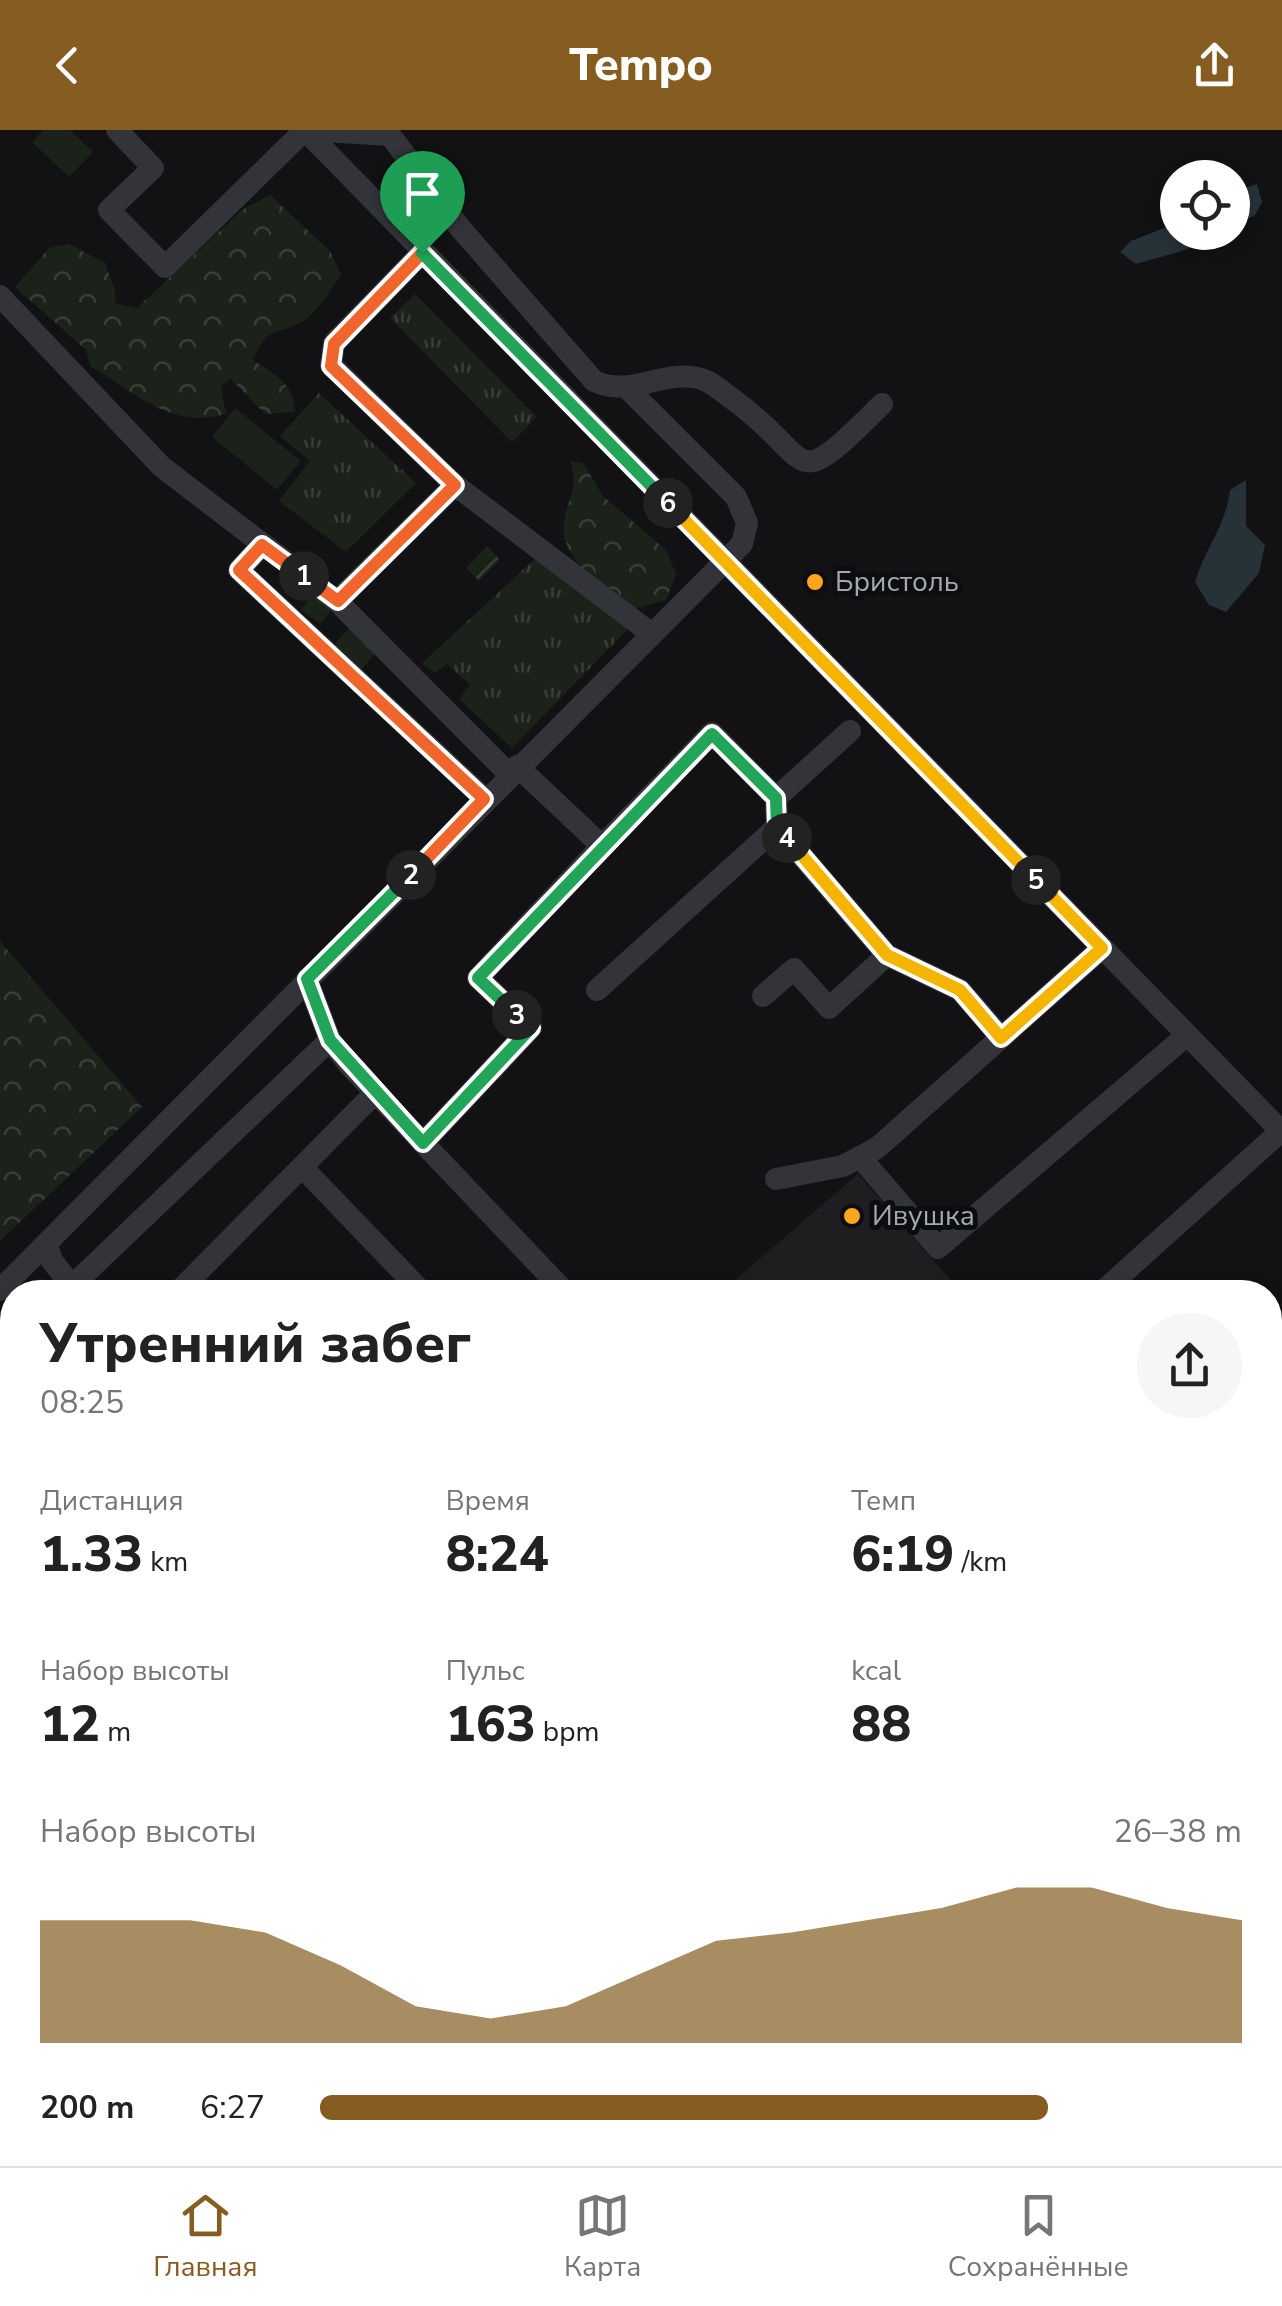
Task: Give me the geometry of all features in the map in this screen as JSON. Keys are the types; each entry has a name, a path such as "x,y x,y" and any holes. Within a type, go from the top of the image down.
{"street":[{"path":"116,130 153,168 109,210 165,267 305,130 390,135 462,230 594,381 613,390 678,375 704,379 752,413 796,461 810,464 829,456 882,404"},
{"path":"305,130 1281,1131 1115,1280"},
{"path":"422,253 334,344 331,366 455,485 652,634"},
{"path":"0,296 162,467 338,601 513,770 602,846"},
{"path":"10,1280 484,799 742,544 747,523 736,497 628,389"},
{"path":"338,601 455,485"},
{"path":"262,545 239,570 484,799"},
{"path":"776,798 850,730"},
{"path":"423,1143 531,1028 478,978 712,734 776,798 777,828 887,955 960,990 1001,1038"},
{"path":"597,990 777,828"},
{"path":"776,1179 843,1166 877,1148 1102,948"},
{"path":"763,996 794,969 829,1008 887,955"},
{"path":"307,979 330,1040 554,1280"},
{"path":"860,1157 938,1248 1187,1035"},
{"path":"84,1280 330,1040"},
{"path":"190,1280 376,1093"},
{"path":"302,1167 410,1280"},
{"path":"47,1245 52,1261 66,1280"}],"shaded area":[{"path":"1257,184 1262,202 1250,218 1250,186"},
{"path":"1160,230 1160,250 1185,250 1136,264 1120,252 1131,241"},
{"path":"1246,480 1246,526 1265,545 1259,573 1226,612 1209,605 1195,582 1224,515 1230,490"},
{"name":"Ивушка","path":"858,1174 951,1280 735,1280"}],"green space":[{"path":"43,130 70,130 93,152 69,177 32,142"},
{"path":"270,195 330,251 341,275 314,312 294,326 269,335 253,360 287,386 295,412 265,414 231,379 221,386 226,414 188,417 154,406 90,366 86,350 15,287 49,248 69,244 105,263 115,290 115,303 137,308 242,210"},
{"path":"415,294 537,417 512,442 390,318"},
{"path":"319,393 416,483 346,552 279,501 310,461 280,436"},
{"path":"235,408 301,461 277,490 212,437"},
{"path":"570,461 583,463 603,496 666,550 676,574 666,600 633,609 576,560 564,535 573,486"},
{"path":"487,546 500,560 479,581 466,568"},
{"path":"537,557 630,627 512,748 459,699 470,685 447,664 435,673 422,663"},
{"path":"313,594 332,609 320,624 301,610"},
{"path":"349,628 376,652 361,670 333,646"},
{"path":"0,941 142,1107 0,1241"}],"place":[{"name":"Бристоль","path":"815,582"},
{"name":"Ивушка","path":"852,1216"}],"route":[{"path":"422,253 1102,948 1001,1038 960,990 887,955 777,828 776,798 712,734 478,978 531,1028 423,1143 330,1040 307,979 484,799 239,570 262,545 338,601 455,485 331,366 334,344 422,253"}]}
